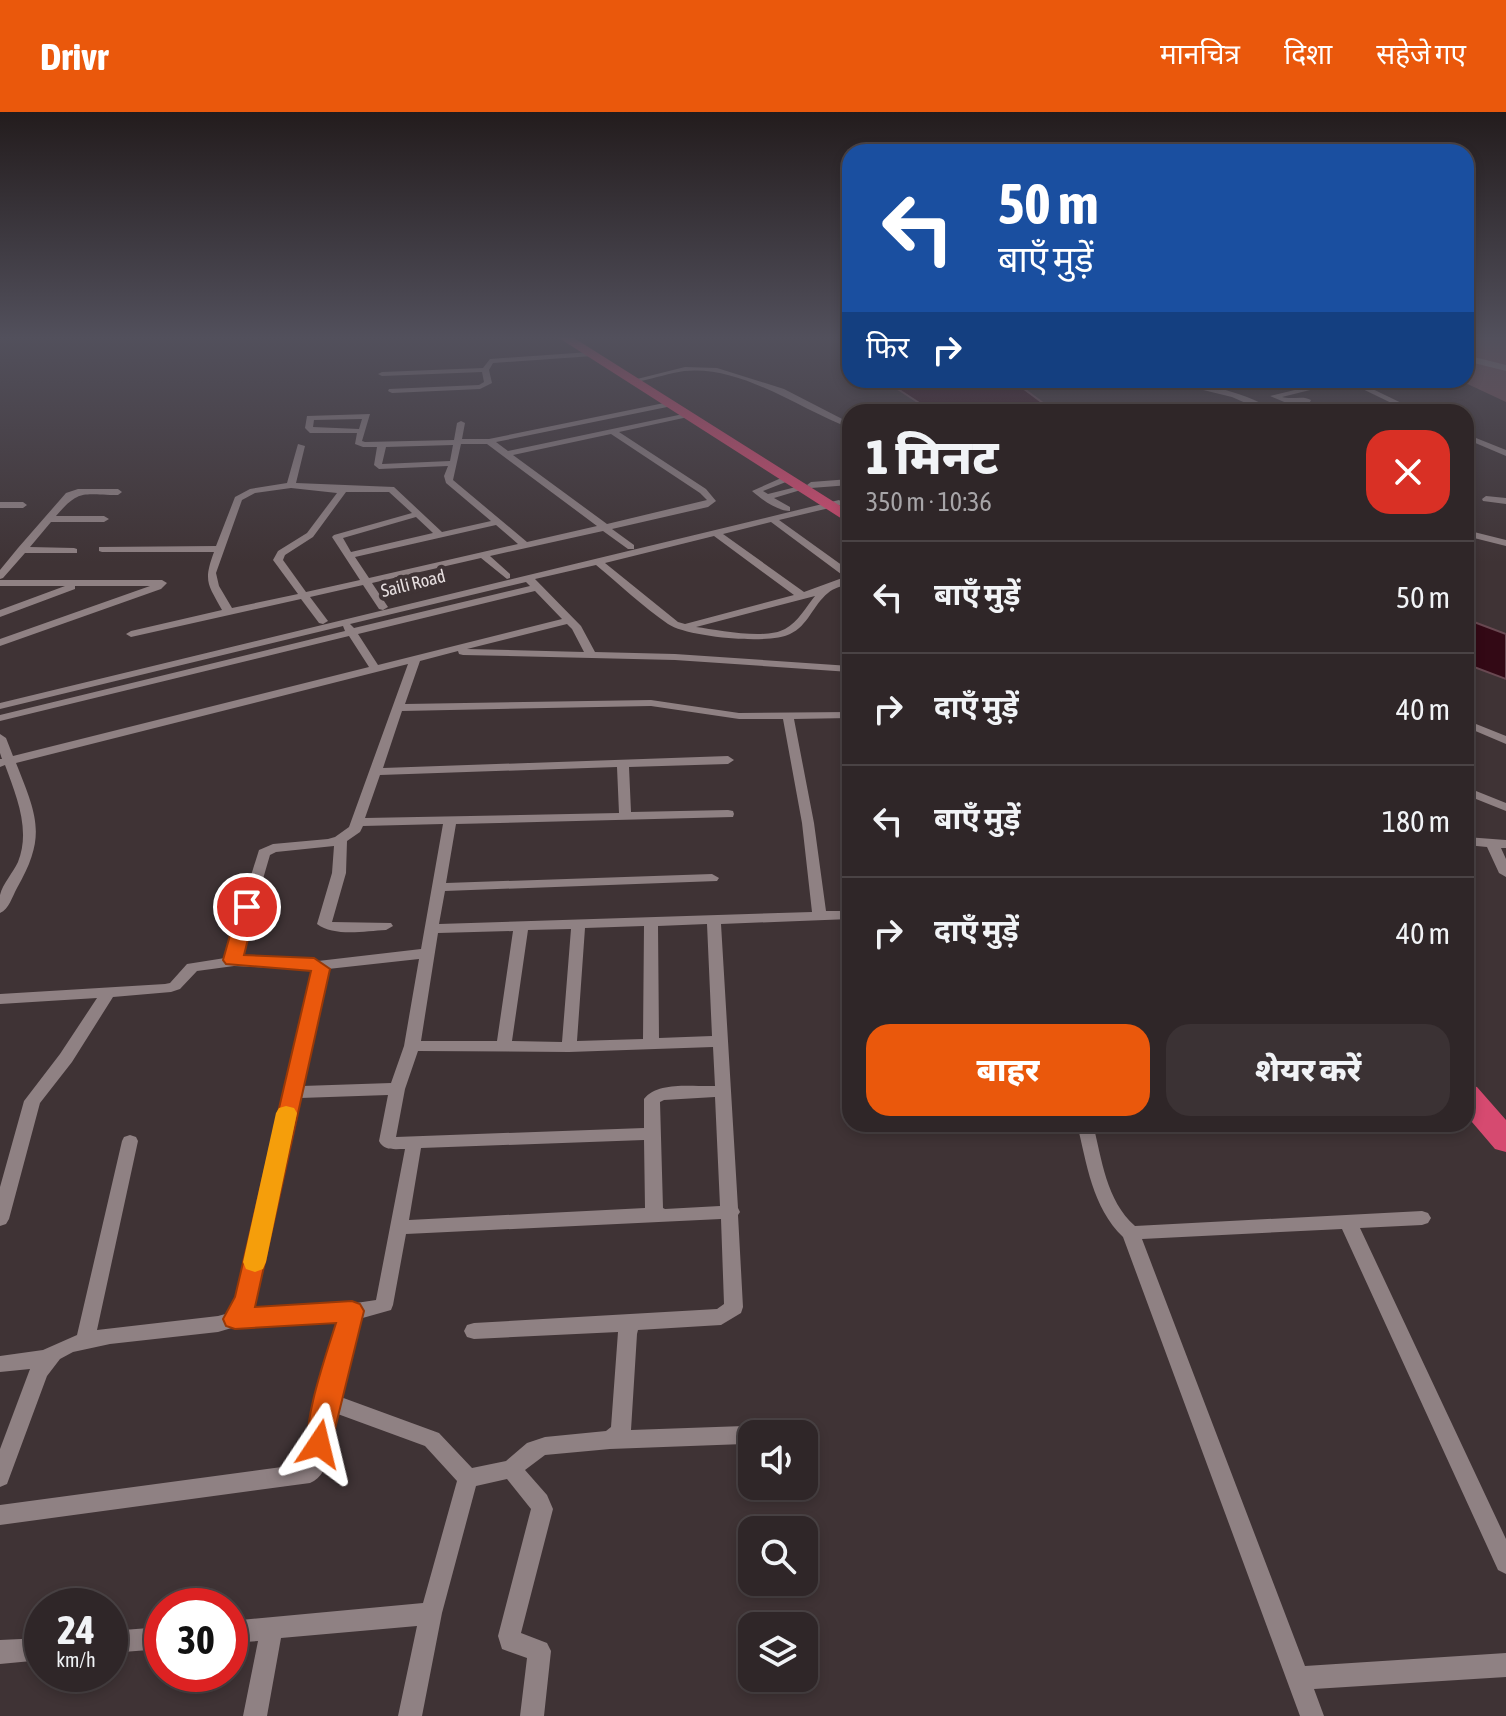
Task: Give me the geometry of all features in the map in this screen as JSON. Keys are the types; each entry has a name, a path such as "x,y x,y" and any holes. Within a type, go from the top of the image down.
{"highway":[{"path":"682,413 806,486"},
{"path":"693,413 835,504"},
{"path":"1474,1104 1506,1141"},
{"path":"1474,1127 1506,1161"}],"street":[{"path":"361,431 313,431 309,428 310,418 364,415 368,417 361,431 360,444 382,445 489,441 626,413"},
{"path":"824,413 842,422"},
{"path":"506,454 685,415"},
{"path":"461,423 449,481 524,544"},
{"path":"131,634 712,501 703,491 612,431"},
{"path":"1474,439 1506,453"},
{"path":"489,441 631,547"},
{"path":"382,445 378,465 382,467 454,463"},
{"path":"291,485 301,446"},
{"path":"787,509 765,498 757,490 788,478"},
{"path":"765,498 806,486 842,483"},
{"path":"229,613 211,579 218,549 240,495 291,485 391,489 440,535"},
{"path":"323,621 278,560 281,553 308,537 341,494 342,490 338,489"},
{"path":"0,576 74,492 118,492"},
{"path":"1486,499 1506,501"},
{"path":"0,706 835,504"},
{"name":"Saili Road","path":"0,698 323,621 347,624 383,607 507,576 530,579 631,547 787,509 835,504"},
{"path":"0,505 23,505"},
{"path":"308,537 337,537 418,514"},
{"path":"50,519 104,519"},
{"path":"772,519 842,571"},
{"path":"349,555 497,522"},
{"path":"716,533 802,596"},
{"path":"1474,535 1506,543"},
{"path":"337,537 383,607"},
{"path":"102,549 218,549"},
{"path":"21,550 74,551"},
{"path":"483,555 507,576"},
{"path":"597,561 681,627 767,636 783,634 802,619 825,590"},
{"path":"530,579 569,620 591,655"},
{"path":"681,627 825,590 842,581"},
{"path":"0,583 162,583 0,643"},
{"path":"0,614 80,584"},
{"path":"4,762 569,620"},
{"path":"347,624 376,670"},
{"path":"0,718 347,624"},
{"path":"444,651 794,663 842,668"},
{"path":"234,961 232,958 264,853 273,848 340,840 352,832 358,822 415,659"},
{"path":"396,708 651,703 739,716 842,715"},
{"path":"788,717 808,823 820,916"},
{"path":"1474,726 1506,740"},
{"path":"0,738 4,762 29,822 30,841 28,853 0,909"},
{"path":"374,772 728,760"},
{"path":"623,765 625,814"},
{"path":"1474,794 1506,807"},
{"path":"358,822 728,814"},
{"path":"450,819 412,1046 397,1089 387,1141 414,1143 650,1134"},
{"path":"340,840 342,854 338,885 324,924 333,927 386,926"},
{"path":"1474,842 1499,844 1506,873"},
{"path":"438,887 712,878"},
{"path":"431,929 842,915"},
{"path":"474,1331 721,1317 734,1307 714,920"},
{"path":"651,922 651,1044"},
{"path":"569,1047 578,924"},
{"path":"504,1045 521,926"},
{"path":"0,999 107,994 172,987 192,967 234,961 318,966 428,953"},
{"path":"235,1319 247,1299 321,969 318,966"},
{"path":"0,1219 32,1101 66,1058 107,994"},
{"path":"412,1046 569,1047 721,1041"},
{"path":"291,1092 397,1089"},
{"path":"655,1214 650,1134 652,1099 656,1095 723,1091"},
{"path":"1087,1132 1109,1209 1117,1223 1131,1233 1312,1716"},
{"path":"85,1341 130,1141"},
{"path":"0,1364 47,1358 85,1341 218,1324 235,1319 378,1309 384,1305 414,1143"},
{"path":"399,1227 731,1212"},
{"path":"1131,1233 1422,1218"},
{"path":"1349,1224 1506,1563"},
{"path":"0,1515 310,1473 316,1466 327,1401 352,1311"},
{"path":"610,1440 621,1432 627,1334 631,1323"},
{"path":"0,1477 38,1372 47,1358"},
{"path":"327,1401 432,1439 468,1478"},
{"path":"468,1478 511,1469 534,1450 545,1446 738,1435"},
{"path":"511,1469 540,1502 542,1509 509,1636 510,1641 539,1651 532,1716"},
{"path":"410,1716 431,1613 468,1478"},
{"path":"248,1630 431,1613"},
{"path":"255,1716 272,1628"},
{"path":"0,1652 24,1650"},
{"path":"1298,1678 1506,1665"}],"shaded area":[{"path":"1474,622 1506,634 1506,679 1474,667"}],"slow traffic":[{"path":"255,1262 286,1113"}],"route":[{"path":"247,907 233,960 314,964 321,969 247,1299 235,1319 352,1311 327,1401 319,1444"}]}
